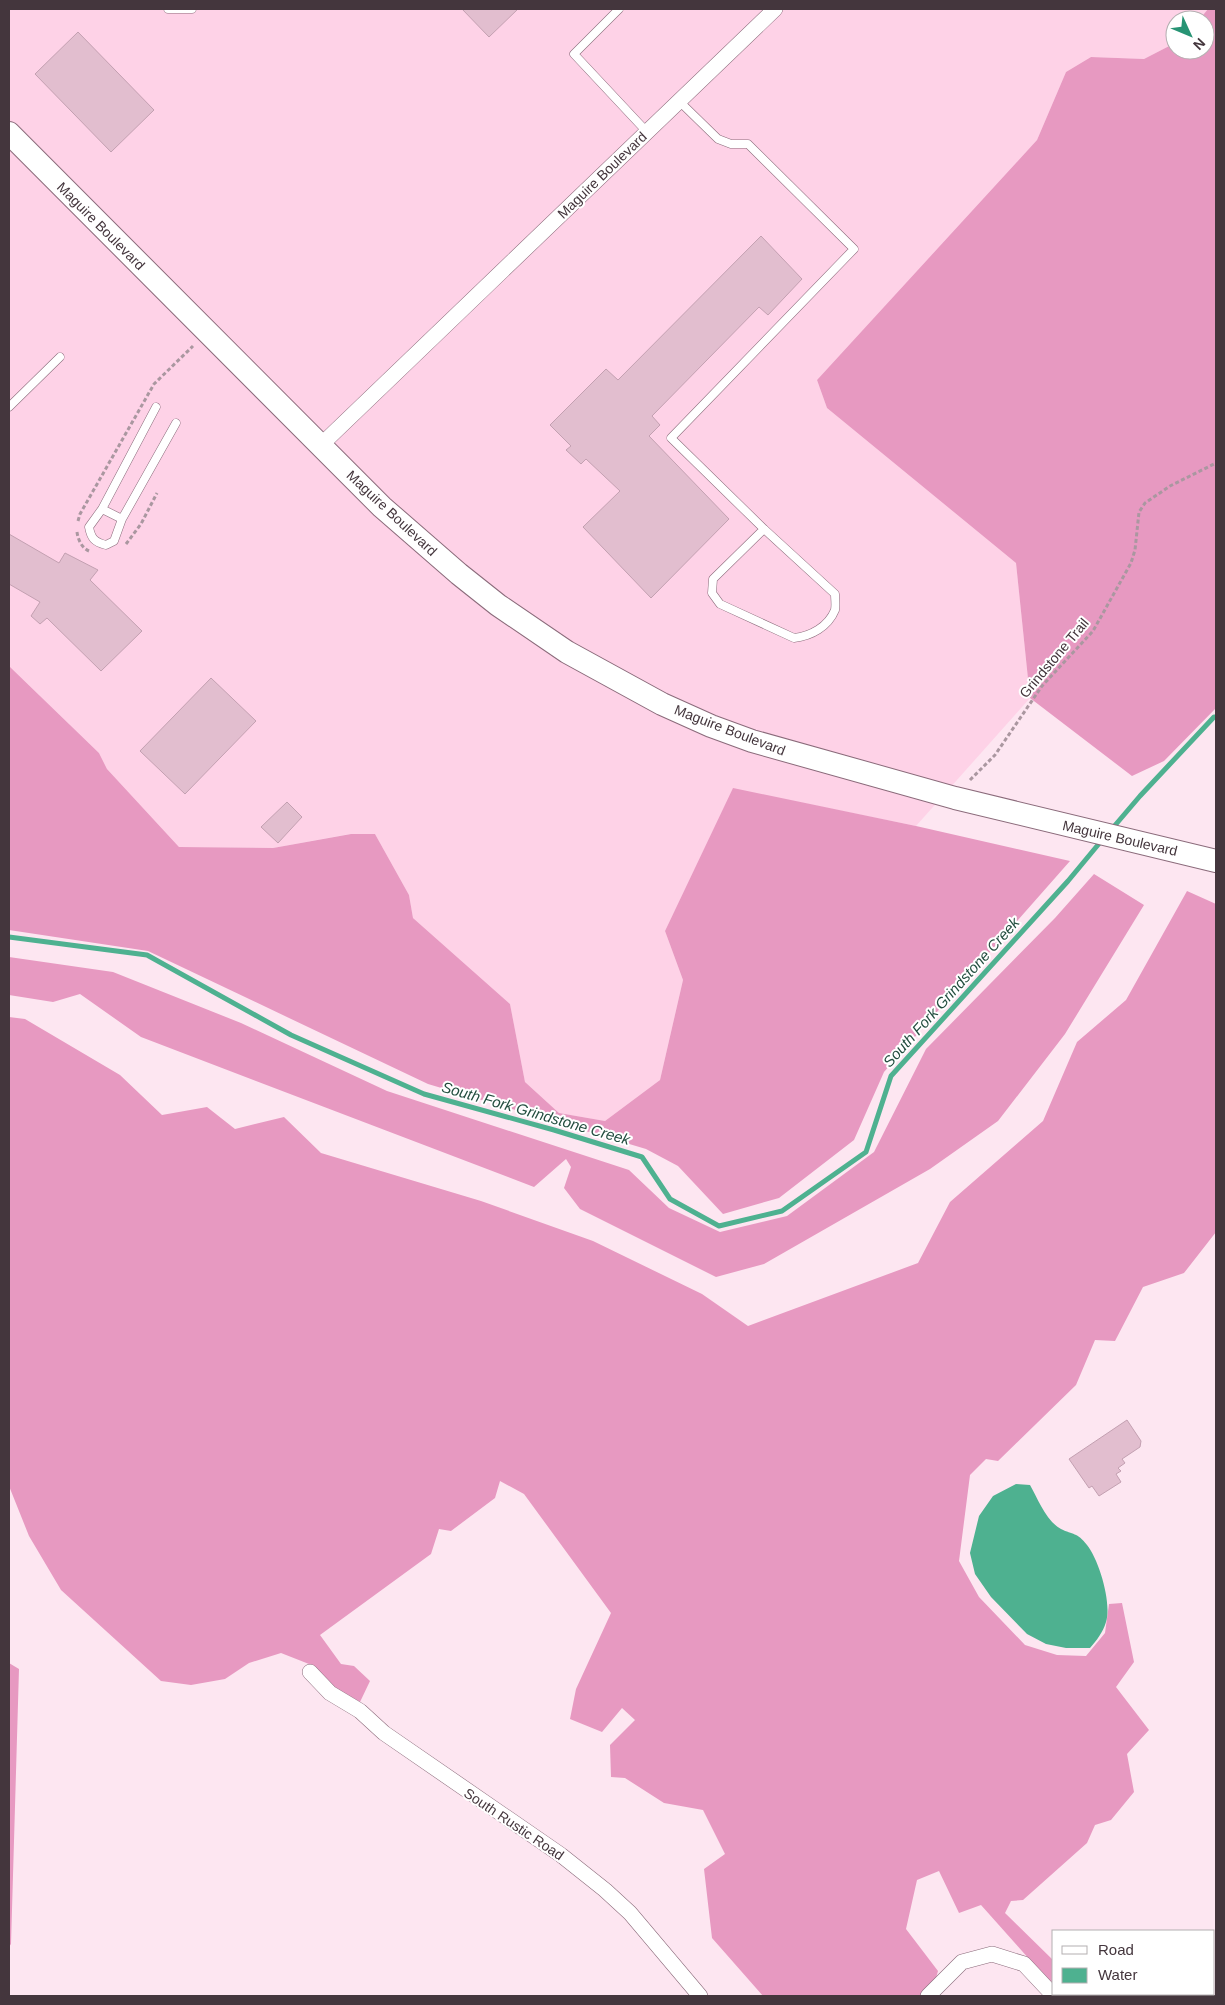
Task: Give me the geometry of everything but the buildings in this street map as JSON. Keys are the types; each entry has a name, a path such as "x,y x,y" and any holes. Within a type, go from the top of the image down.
{"street":[{"name":"Maguire Boulevard","path":"321,445 775,9"},
{"name":"Maguire Boulevard","path":"9,133 382,507 416,538 498,605 567,652 662,704 710,726 796,755 1019,814 1216,862"},
{"name":"South Rustic Road","path":"310,1672 330,1694 360,1711 384,1733 561,1856 605,1890 630,1913 700,1996"},
{"path":"928,1996 962,1962 992,1954 1024,1964 1052,1994"}],"lane":[{"path":"168,9 192,9"},
{"path":"619,9 574,54 647,132"},
{"path":"679,101 718,139 731,144 748,144 854,249 671,438 764,529 835,594 835,609 828,622 816,632 805,637 794,638 720,604 712,593 713,579 764,529"},
{"path":"9,407 60,357"},
{"path":"156,408 102,509 88,527 90,537 97,543 106,546 114,541 122,519 176,423"},
{"path":"102,509 122,519"}],"path":[{"name":"Grindstone Trail","path":"970,780 995,755 1042,686 1093,631 1131,563 1136,550 1139,512 1145,503 1170,486 1216,463"}],"shaded area":[{"path":"9,9 1208,9 1165,10 1165,48 1144,59 1091,57 1066,72 1037,140 817,380 827,408 1016,563 1030,698 916,826 733,789 665,931 683,980 660,1080 605,1121 559,1113 525,1082 510,1004 413,918 409,895 375,834 350,834 273,848 179,847 107,769 99,753 9,666"},
{"path":"1216,9 1216,708 1164,761 1132,776 1030,698 1016,563 827,408 817,380 1037,140 1066,72 1091,57 1144,59 1165,48 1165,60 1215,60 1215,10 1207,10"},
{"path":"9,666 99,753 107,769 179,847 273,848 351,834 375,834 409,895 413,918 510,1004 525,1082 559,1113 605,1121 660,1080 683,980 665,931 733,788 916,826 1070,861 884,1072 854,1140 779,1198 723,1214 678,1166 646,1149 428,1084 148,951 9,930"},
{"path":"1094,874 1144,905 1065,1034 998,1121 930,1169 764,1264 716,1277 580,1209 564,1188 571,1167 566,1159 534,1187 141,1037 80,994 53,1002 9,995 9,957 113,972 241,1023 387,1091 629,1170 669,1208 720,1232 787,1216 874,1152 926,1049 1055,918"},
{"path":"1187,891 1216,904 1216,1232 1184,1273 1143,1287 1115,1341 1095,1340 1076,1385 998,1461 986,1459 970,1475 959,1561 979,1597 1025,1645 1057,1655 1086,1656 1105,1633 1109,1604 1122,1603 1134,1662 1116,1687 1149,1730 1127,1754 1134,1792 1111,1820 1095,1825 1087,1843 1023,1900 1011,1901 1005,1913 1052,1959 1052,1985 981,1905 959,1913 939,1871 917,1880 906,1929 938,1971 934,1985 922,1996 763,1996 712,1938 704,1869 725,1854 703,1810 664,1803 625,1778 611,1777 610,1745 635,1720 622,1708 602,1732 570,1719 576,1689 611,1613 524,1494 500,1481 495,1498 451,1531 439,1529 431,1554 320,1635 341,1664 354,1666 370,1681 360,1702 328,1684 309,1664 281,1653 249,1663 225,1679 191,1685 161,1681 61,1590 29,1536 9,1486 9,1017 25,1019 120,1075 162,1115 207,1107 235,1129 284,1117 321,1153 481,1201 593,1241 702,1294 748,1326 918,1263 950,1202 1043,1121 1077,1042 1126,1000"},
{"path":"9,1663 19,1669 11,1944 9,1947"}],"water":[{"path":"1016,1484 1030,1485 1051,1521 1061,1529 1075,1534 1092,1552 1106,1593 1107,1614 1103,1629 1090,1648 1066,1648 1046,1644 1027,1634 991,1597 975,1574 970,1553 979,1516 993,1496"}],"waterway":[{"name":"South Fork Grindstone Creek","path":"1111,830 1140,796 1216,717"},
{"name":"South Fork Grindstone Creek","path":"9,937 147,955 291,1035 424,1094 554,1130 642,1157 670,1199 719,1226 782,1211 866,1152 891,1076 1068,881 1102,840"}]}
